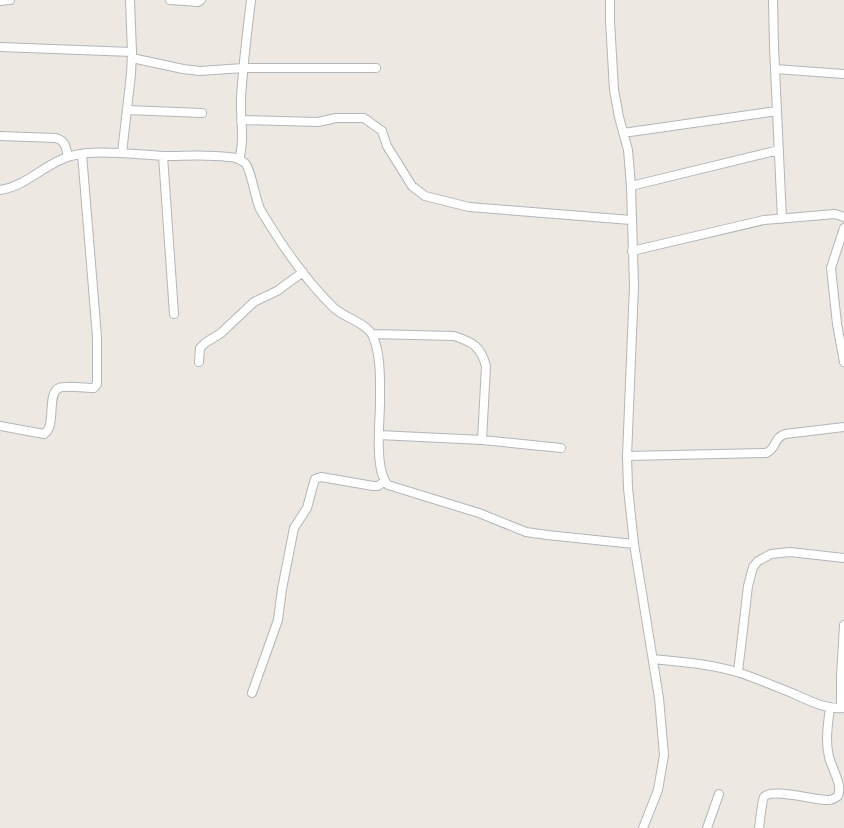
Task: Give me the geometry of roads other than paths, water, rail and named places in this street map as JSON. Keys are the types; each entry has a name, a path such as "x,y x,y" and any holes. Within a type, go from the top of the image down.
{"street":[{"path":"0,1 10,0"},
{"path":"122,153 132,55 130,0"},
{"path":"170,0 198,2 201,0"},
{"path":"239,159 242,150 241,120 243,68 251,0"},
{"path":"610,0 614,90 628,150 632,186 631,220 634,286 627,456 628,488 634,544 659,698 664,755 658,790 643,828"},
{"path":"773,0 782,219"},
{"path":"0,47 132,55 183,69 200,71 243,68 376,68"},
{"path":"775,69 844,74"},
{"path":"127,110 202,112"},
{"path":"623,133 777,111"},
{"path":"241,120 318,122 336,118 364,118 382,131 387,146 412,186 425,196 469,207 631,220"},
{"path":"0,136 60,139 65,144 68,157"},
{"path":"632,186 779,150"},
{"path":"0,190 17,186 56,162 68,157 82,154 122,153 163,156 228,156 239,159 249,170 256,201 260,209 303,272 336,310 366,328 372,334 380,374 379,435 381,469 385,481 394,487 479,513 526,532 634,544"},
{"path":"0,426 44,434 49,428 53,396 56,390 62,388 94,388 97,384 97,337 82,154"},
{"path":"163,156 174,314"},
{"path":"632,251 764,220 835,214 844,217"},
{"path":"844,228 831,268 837,324 844,360"},
{"path":"199,362 200,348 205,343 221,333 254,302 277,291 303,272"},
{"path":"372,334 454,336 467,340 476,347 483,355 486,366 482,440"},
{"path":"627,456 766,452 773,449 778,437 785,434 844,427"},
{"path":"379,435 482,440 561,448"},
{"path":"252,693 278,620 282,589 294,526 307,508 315,479 321,477 373,486 378,486 385,481"},
{"path":"738,672 748,586 753,567 758,561 771,554 790,552 844,558"},
{"path":"653,659 719,667 738,672 821,705 842,708 841,676 844,625"},
{"path":"759,828 765,796 780,794 828,800 838,796 839,787 827,748 827,726 830,707"},
{"path":"707,828 719,794"}]}
